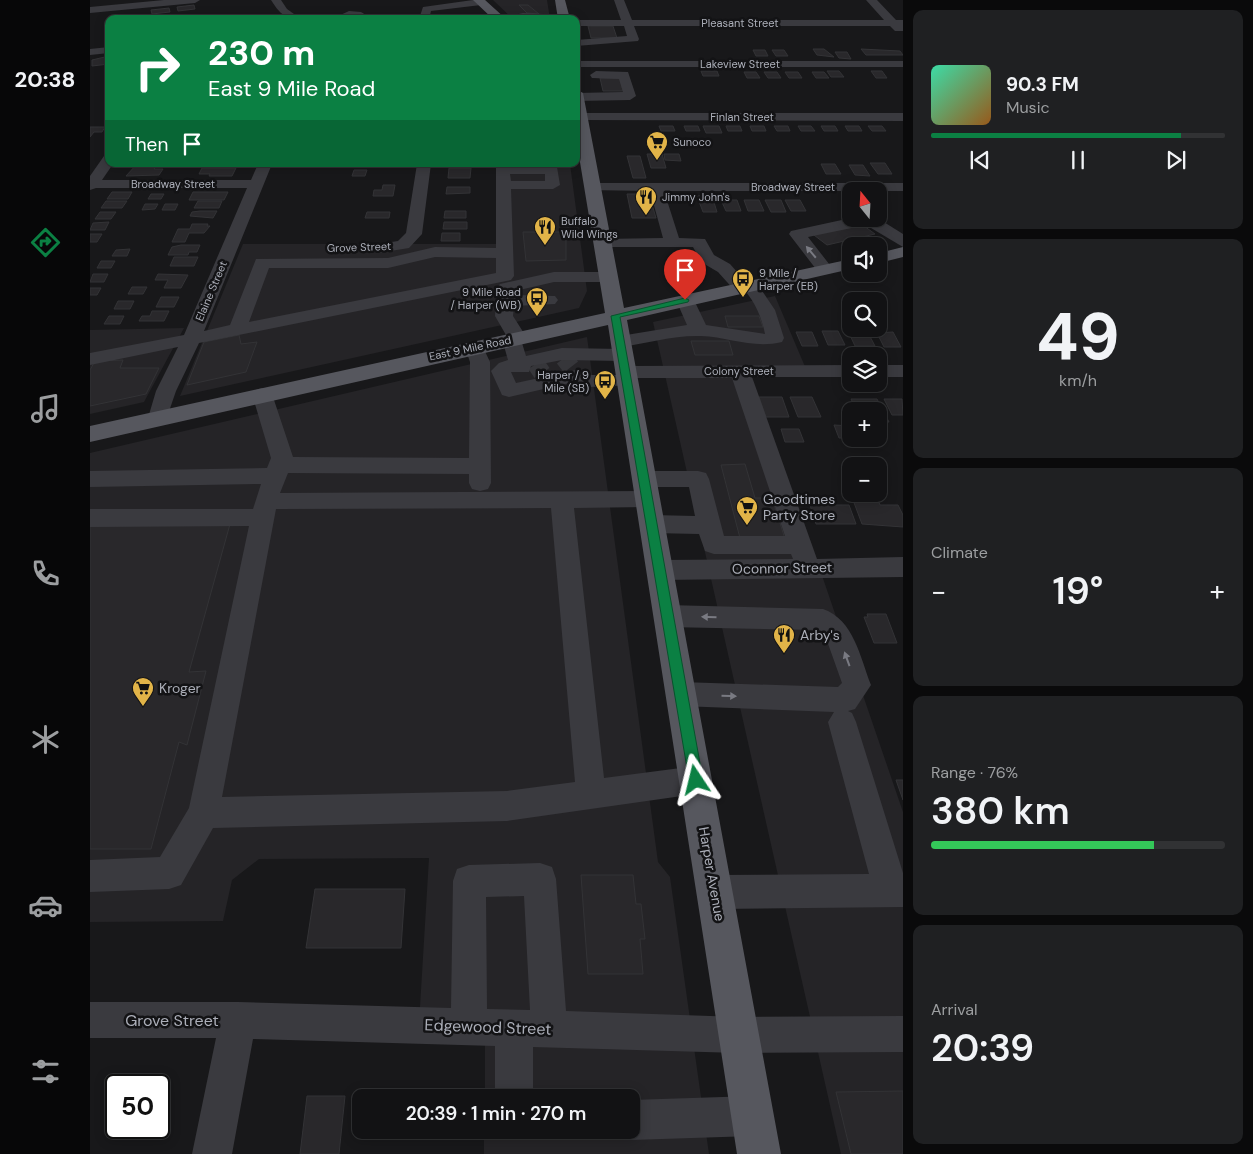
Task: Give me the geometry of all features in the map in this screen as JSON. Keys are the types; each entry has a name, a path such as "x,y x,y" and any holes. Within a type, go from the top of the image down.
{"main road":[{"path":"480,1 496,15"},
{"name":"Harper Avenue","path":"580,117 615,316 625,362 759,1154"},
{"path":"887,256 903,252"},
{"name":"East 9 Mile Road","path":"90,434 842,266"}],"street":[{"path":"90,10 195,0"},
{"path":"276,0 283,11 290,15"},
{"path":"580,42 634,39 619,0"},
{"path":"871,0 898,22 903,32"},
{"path":"425,15 426,9 480,1"},
{"path":"451,6 461,15"},
{"path":"511,15 519,12 561,9 626,18"},
{"name":"Pleasant Street","path":"580,23 626,18 898,22"},
{"path":"90,52 105,50"},
{"name":"Lakeview Street","path":"580,63 638,54 661,60 903,64"},
{"path":"580,76 624,75 630,96 580,97"},
{"name":"Finlan Street","path":"580,117 903,117"},
{"path":"91,185 105,165"},
{"name":"Elaine Street","path":"158,418 166,391 191,339 264,167"},
{"name":"Grove Street","path":"228,249 384,248 403,245 414,234 424,167"},
{"path":"90,359 505,276 503,173"},
{"name":"Broadway Street","path":"91,185 256,184"},
{"name":"Broadway Street","path":"592,187 903,187"},
{"path":"656,188 672,242"},
{"path":"825,269 797,234 867,220 880,224 903,242"},
{"path":"602,244 699,242 707,258 724,268 760,296 771,318 775,338 764,340 738,338 699,330 625,362 589,381 547,368 515,338 504,316 506,288 554,277 608,277"},
{"path":"239,330 240,321 262,263 388,262 435,252 504,253"},
{"path":"505,302 549,300"},
{"path":"685,300 699,330"},
{"path":"474,347 480,362 479,466 482,500"},
{"path":"547,368 625,362"},
{"name":"Colony Street","path":"625,362 740,372 842,371"},
{"path":"887,371 903,371"},
{"path":"648,501 698,479 714,545 805,556 740,372"},
{"path":"90,876 169,873 204,814 271,490 282,458 262,394"},
{"path":"90,518 115,518 271,490 479,466"},
{"path":"90,479 132,478 271,490 482,500 648,501 709,525"},
{"path":"115,518 132,478"},
{"path":"562,500 590,794"},
{"name":"Oconnor Street","path":"660,570 805,556 903,567"},
{"path":"667,616 823,620 837,632 857,685 844,700 680,694"},
{"path":"714,892 897,890 842,722"},
{"path":"204,814 507,806 696,780"},
{"path":"469,1027 469,881 540,879 531,1029 516,1089"},
{"name":"Grove Street","path":"90,1020 238,1020 212,1154"},
{"name":"Edgewood Street","path":"238,1020 739,1034 903,1034"},
{"path":"640,1120 753,1116"}],"shaded area":[{"path":"493,0 547,0 549,15 509,15"},
{"path":"498,167 570,167 587,291 579,308 180,396 243,244 497,244"},
{"path":"775,296 809,376 748,377 816,558 903,812 903,1154 841,1154 653,322"},
{"path":"184,328 144,402 90,414 90,330"},
{"path":"587,337 658,862 670,877 709,1154 484,1154 484,1139 640,1139 640,1089 485,1089 485,1040 418,1040 429,858 259,859 232,880 223,921 90,922 90,453"}],"building":[{"path":"194,5 195,9 178,11 177,7"},
{"path":"519,5 528,5 539,14 527,13"},
{"path":"169,8 170,12 152,14 151,10"},
{"path":"588,26 613,26 617,38 591,38"},
{"path":"813,49 824,49 834,57 817,55"},
{"path":"861,49 900,51 903,55 866,55"},
{"path":"753,50 765,50 768,56 756,56"},
{"path":"772,50 784,50 788,56 776,56"},
{"path":"835,52 847,52 851,59 839,58"},
{"path":"105,57 105,64 92,66 92,60"},
{"path":"701,71 717,71 719,76 703,76"},
{"path":"827,71 839,71 844,77 831,77"},
{"path":"871,71 882,71 887,78 876,78"},
{"path":"744,72 756,72 760,78 747,78"},
{"path":"764,72 777,72 781,78 768,78"},
{"path":"785,72 798,72 802,78 789,78"},
{"path":"812,72 824,72 829,78 816,78"},
{"path":"600,78 620,78 623,91 603,91"},
{"path":"659,126 673,126 675,131 661,131"},
{"path":"684,126 698,126 700,131 686,131"},
{"path":"703,126 719,126 722,133 706,133"},
{"path":"726,126 740,126 742,131 728,131"},
{"path":"750,126 764,126 766,131 752,131"},
{"path":"774,126 788,126 790,131 777,131"},
{"path":"798,126 811,126 815,131 801,131"},
{"path":"821,126 835,126 838,131 824,131"},
{"path":"845,126 859,126 862,131 848,131"},
{"path":"868,126 882,126 886,131 872,131"},
{"path":"90,127 105,127 102,132 94,132 90,137"},
{"path":"647,154 662,154 666,168 651,168"},
{"path":"664,154 679,154 681,161 665,160"},
{"path":"627,156 640,156 646,178 633,178"},
{"path":"870,163 885,163 892,174 878,174"},
{"path":"821,164 835,164 841,174 826,174"},
{"path":"849,165 863,165 870,176 855,175"},
{"path":"134,167 163,169 159,175 126,176"},
{"path":"202,168 236,168 232,176 209,176 210,174 199,174"},
{"path":"449,168 471,168 470,178 448,178"},
{"path":"354,170 367,170 365,176 352,176"},
{"path":"383,185 395,185 393,196 373,196 374,190 382,190"},
{"path":"447,187 470,187 470,193 446,194"},
{"path":"112,192 132,192 128,199 107,199"},
{"path":"193,192 228,192 224,200 189,200"},
{"path":"151,194 164,194 161,199 148,199"},
{"path":"627,194 649,194 656,218 632,218"},
{"path":"697,196 712,196 717,212 703,212"},
{"path":"721,200 737,200 741,211 726,211"},
{"path":"744,200 759,200 764,211 748,211"},
{"path":"765,200 781,200 786,212 771,212"},
{"path":"785,200 800,200 806,211 791,211"},
{"path":"106,201 127,201 122,208 101,208"},
{"path":"198,201 222,201 219,208 194,208"},
{"path":"145,204 158,204 155,209 142,210"},
{"path":"165,204 178,204 175,210 162,210"},
{"path":"217,211 213,218 190,216 192,212"},
{"path":"445,211 466,211 466,218 444,218"},
{"path":"100,212 116,212 111,219 95,219"},
{"path":"367,212 390,212 389,218 365,218"},
{"path":"109,222 105,230 90,230 93,223"},
{"path":"444,222 467,222 467,229 443,229"},
{"path":"192,224 208,224 207,226 210,226 204,233 189,233 185,242 172,242 178,229 190,229"},
{"path":"842,226 842,228 867,228 875,234 862,237 842,237 842,242 827,245 810,232"},
{"name":"Buffalo Wild Wings","path":"523,232 566,232 566,260 526,261"},
{"path":"442,233 460,233 460,241 441,241"},
{"path":"90,234 102,234 97,242 90,242"},
{"path":"200,245 197,252 189,252 188,255 168,255 172,247"},
{"path":"130,249 127,256 112,256 116,250"},
{"path":"174,257 198,257 194,266 170,266"},
{"path":"101,261 115,261 111,268 97,268"},
{"path":"93,274 108,274 104,282 90,282"},
{"path":"158,274 188,275 181,288 164,288 168,280 155,280"},
{"path":"132,287 147,287 143,294 128,294"},
{"path":"90,288 101,288 97,295 90,295"},
{"path":"161,297 179,297 174,307 156,307"},
{"path":"118,301 134,301 130,309 114,309"},
{"path":"152,311 169,311 164,321 139,321 142,316 150,316"},
{"path":"109,316 124,316 120,324 104,324"},
{"path":"725,316 759,316 763,327 728,327"},
{"path":"822,331 838,331 845,345 828,345"},
{"path":"796,332 812,332 818,346 802,346"},
{"path":"887,332 893,332 901,347 884,347 879,337 887,337"},
{"path":"239,335 241,344 257,342 246,372 187,385 204,342"},
{"path":"851,337 870,337 875,346 855,346"},
{"path":"691,341 729,341 733,355 695,355"},
{"path":"123,360 120,368 159,368 146,394 90,406 90,370 95,361"},
{"path":"759,397 782,397 789,417 766,417"},
{"path":"790,397 812,397 821,417 798,417"},
{"path":"851,399 877,399 879,402 852,402"},
{"path":"884,399 902,399 903,415 892,415"},
{"path":"834,425 842,425 842,438 839,438"},
{"path":"781,429 799,429 804,442 785,442"},
{"path":"745,464 755,498 772,498 786,542 741,542 721,465"},
{"path":"854,502 879,502 880,505 898,505 903,515 903,527 862,524"},
{"path":"810,505 849,505 856,524 816,524"},
{"name":"Kroger","path":"230,524 189,672 206,671 187,745 179,742 151,849 90,849 90,526"},
{"path":"867,614 886,614 897,643 874,643 864,617 868,617"},
{"path":"896,780 903,780 903,800"},
{"path":"581,875 633,875 636,904 641,904 645,939 640,939 643,974 588,974"},
{"path":"315,889 405,889 401,948 306,948"},
{"path":"903,1091 903,1154 851,1154 836,1092"},
{"path":"307,1096 345,1096 339,1154 300,1154"}],"tunnel":[{"path":"564,358 571,367"},
{"path":"536,364 542,373"}],"place":[{"name":"Sunoco","path":"657,161"},
{"name":"Jimmy John's","path":"646,216"},
{"name":"Buffalo Wild Wings","path":"545,246"},
{"name":"9 Mile / Harper (EB)","path":"743,298"},
{"name":"9 Mile Road / Harper (WB)","path":"537,317"},
{"name":"Harper / 9 Mile (SB)","path":"605,400"},
{"name":"Goodtimes Party Store","path":"747,526"},
{"name":"Arby's","path":"784,654"},
{"name":"Kroger","path":"143,707"}],"route":[{"path":"685,300 615,316 627,372 696,780"}]}
